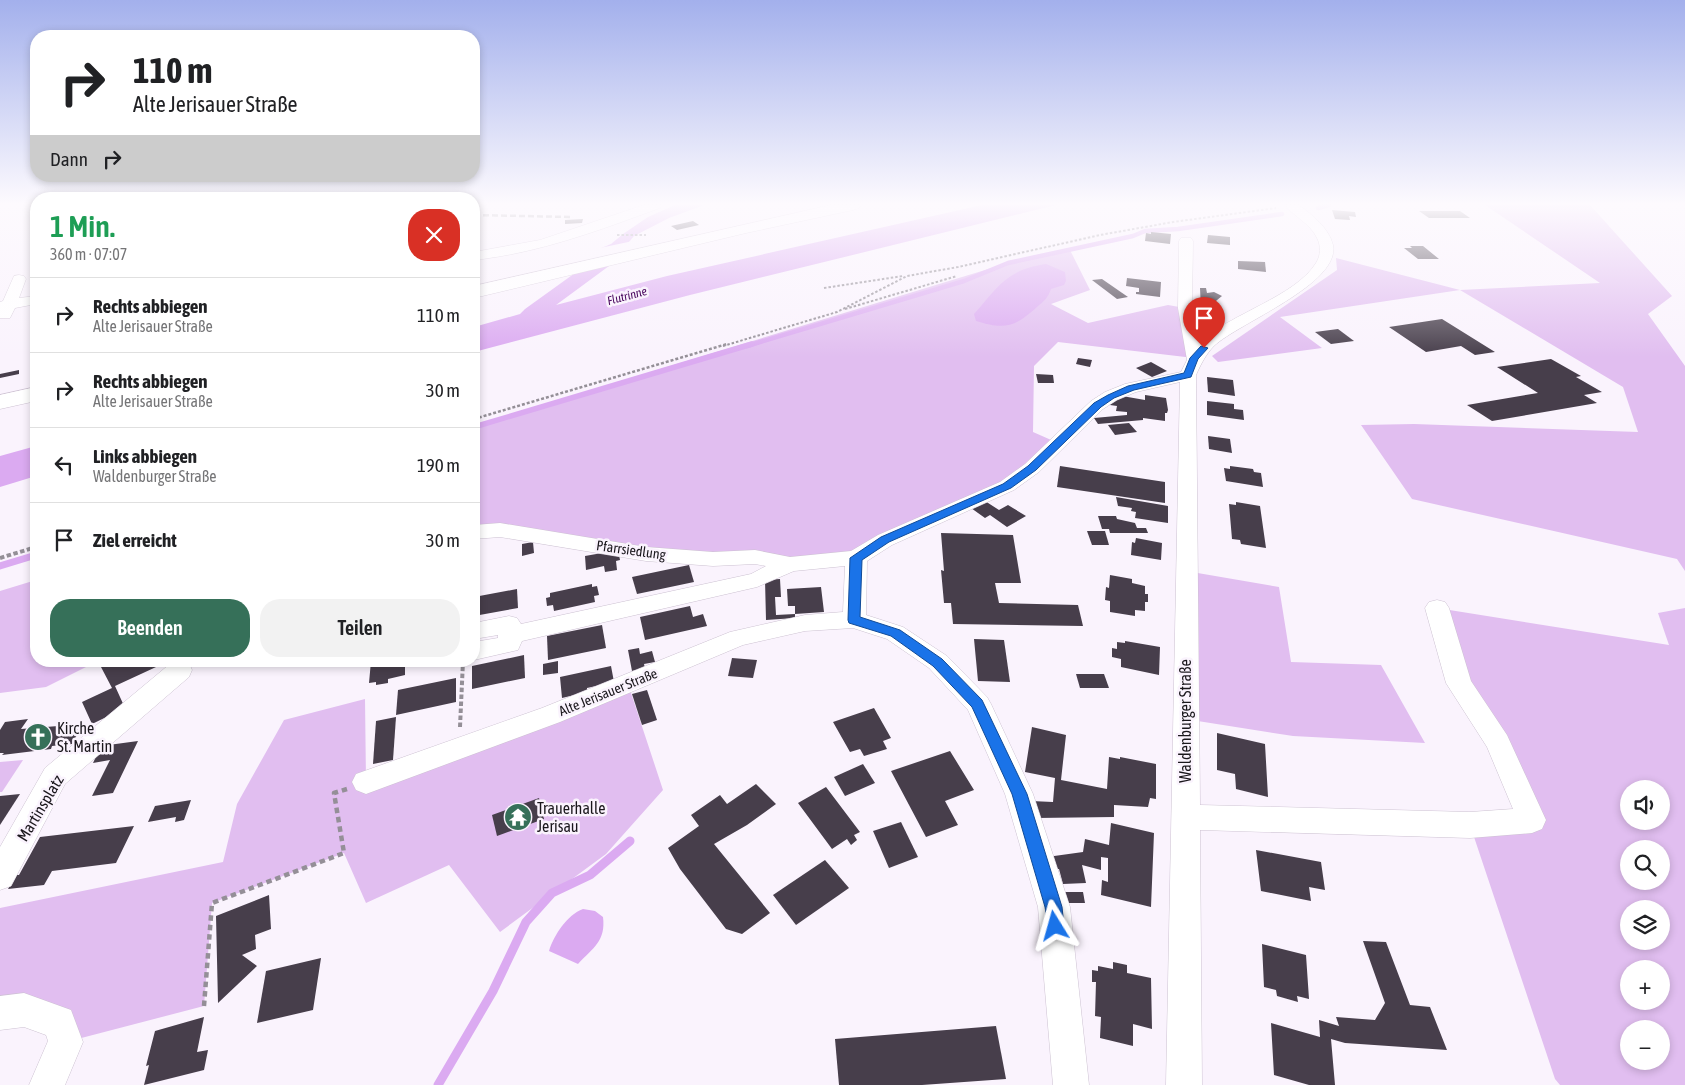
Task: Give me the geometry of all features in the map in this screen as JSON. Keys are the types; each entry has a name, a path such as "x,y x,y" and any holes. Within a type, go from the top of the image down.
{"main road":[{"path":"480,290 603,256"},
{"path":"480,282 578,263"},
{"path":"0,388 30,382"},
{"path":"0,402 30,395"}],"street":[{"name":"Waldenburger Straße","path":"1184,1085 1185,817 1191,367 1185,308 1186,256"},
{"path":"854,620 856,558 885,540 1007,486 1032,468 1097,405 1111,396 1191,367 1213,338 1304,284 1320,269 1326,256"},
{"path":"5,309 19,279"},
{"path":"5,309 30,302"},
{"name":"Pfarrsiedlung","path":"480,532 500,530 646,554 713,559 755,557 790,564 856,558"},
{"name":"Pfarrsiedlung","path":"480,650 510,644 510,635 758,580 790,564"},
{"path":"1185,817 1470,825 1532,820 1498,743 1459,683 1437,608"},
{"name":"Alte Jerisauer Straße","path":"366,782 550,715 738,638 805,623 854,620 896,633 938,662 978,704 1019,794 1054,907 1071,1085"},
{"path":"480,630 509,624 510,635"},
{"name":"Martinsplatz","path":"0,876 55,776 180,670"},
{"path":"0,1013 24,1010 59,1022 66,1042 47,1085"}],"path":[{"path":"824,288 958,267 1004,256"},
{"path":"837,312 906,276"},
{"path":"480,417 957,276"},
{"path":"0,558 30,549"},
{"path":"460,748 462,667"},
{"path":"204,1006 212,903 344,853 334,793 366,782"}],"shaded area":[{"path":"1043,256 1073,256 1090,290 1051,304 1088,323 1168,305 1185,308 1194,358 1058,342 1034,366 1033,432 1058,443 1032,468 856,558 713,559 500,530 480,532 480,424 1008,263"},
{"path":"1560,256 1636,256 1672,296 1648,314 1685,366 1685,571 1677,559 1412,499 1361,425 1414,424 1638,432 1623,387 1460,290 1600,283"},
{"path":"1336,258 1460,290 1280,317 1322,348 1218,362 1212,356 1337,270"},
{"path":"1186,571 1279,587 1291,662 1381,665 1425,743 1293,736 1185,719"},
{"path":"30,582 30,667 86,667 46,687 0,693 0,591"},
{"path":"1437,608 1669,645 1658,613 1685,608 1685,1085 1560,1085 1555,1079 1470,825 1532,820"},
{"path":"628,684 663,790 606,854 500,932 449,865 366,903 344,853 212,903 204,1006 66,1042 0,1013 0,908 223,862 237,804 284,720 365,699 366,781"},
{"path":"23,760 2,792 0,792 0,762"}],"water":[{"name":"Flutrinne","path":"592,256 618,256 609,266 556,305 667,276 757,256 850,256 690,295 480,350 480,325 520,314 575,273"},
{"path":"1046,264 1065,272 1066,281 1064,285 1051,289 1046,299 1029,314 1016,323 1002,326 976,321 974,314 1004,281 1021,270"},
{"path":"30,448 30,478 0,487 0,456"},
{"path":"583,909 595,911 603,917 603,925 597,943 578,964 549,951 562,926"}],"pier":[{"path":"588,256 621,256 615,263 573,271"}],"building":[{"path":"1414,256 1435,256 1439,259 1418,259"},
{"path":"1238,261 1265,262 1266,272 1238,269"},
{"path":"1127,278 1161,282 1160,297 1136,294 1136,292 1139,292 1139,288 1126,286"},
{"path":"1102,279 1128,297 1117,299 1092,280"},
{"path":"1200,288 1206,288 1207,293 1214,292 1222,296 1206,309 1201,309"},
{"path":"1442,319 1495,352 1475,355 1461,346 1426,352 1389,327"},
{"path":"1338,329 1354,341 1331,344 1315,332"},
{"path":"1078,358 1092,360 1090,367 1076,364"},
{"path":"1551,359 1581,376 1576,377 1602,392 1584,395 1597,403 1492,421 1467,405 1538,393 1497,367"},
{"path":"1151,362 1167,371 1152,377 1136,368"},
{"path":"19,370 19,374 0,378 0,374"},
{"path":"1036,374 1053,375 1054,383 1038,383"},
{"path":"1207,377 1233,380 1235,396 1208,392"},
{"path":"1145,395 1166,398 1168,410 1165,413 1165,421 1143,418 1143,420 1098,424 1094,418 1127,415 1127,412 1116,411 1117,406 1103,404 1112,397 1122,398 1122,396 1145,400"},
{"path":"1207,401 1234,404 1234,409 1243,410 1244,420 1207,415"},
{"path":"1129,423 1137,432 1115,435 1108,425"},
{"path":"1208,436 1230,439 1232,453 1209,449"},
{"path":"1060,466 1165,482 1165,503 1057,487"},
{"path":"1230,466 1253,469 1254,472 1261,473 1263,487 1226,481 1224,468 1230,469"},
{"path":"1116,497 1168,506 1168,523 1135,518 1136,512 1131,511 1132,508 1118,506"},
{"path":"985,501 999,510 1008,505 1026,516 1007,527 990,515 985,518 971,508"},
{"path":"1236,502 1260,506 1266,548 1241,544 1240,540 1232,539 1229,504 1236,505"},
{"path":"1098,516 1116,516 1117,519 1135,523 1137,528 1146,528 1148,533 1110,533 1109,529 1102,529"},
{"path":"1087,531 1105,531 1109,545 1092,545"},
{"path":"941,533 1013,535 1021,583 995,583 999,603 1078,605 1083,626 953,624 951,603 944,603 941,570 944,571"},
{"path":"1136,538 1162,543 1161,560 1131,555 1132,542 1135,543"},
{"path":"533,542 534,553 522,556 522,544"},
{"path":"602,553 619,555 620,560 616,561 617,570 605,572 604,566 586,570 585,556"},
{"path":"689,565 694,582 637,594 632,577"},
{"path":"1110,575 1132,579 1132,583 1145,586 1148,602 1145,602 1145,611 1135,610 1135,616 1110,612 1110,601 1105,600 1106,587 1109,588"},
{"path":"780,579 781,597 775,597 776,615 795,614 795,618 766,620 765,580"},
{"path":"592,584 592,587 597,586 599,595 594,596 595,602 554,611 553,605 547,606 546,598 550,597 550,593"},
{"path":"821,587 824,612 795,614 795,606 788,606 787,589"},
{"path":"517,589 518,608 480,615 480,596"},
{"path":"690,606 693,617 703,614 707,626 645,640 640,617"},
{"path":"602,625 606,648 548,660 547,636"},
{"path":"974,639 1004,640 1010,682 978,681"},
{"path":"1125,641 1160,647 1159,675 1121,667 1121,659 1112,657 1112,648 1117,649 1117,642 1125,643"},
{"path":"639,648 640,654 652,651 655,662 644,664 645,668 632,671 628,650"},
{"path":"524,655 525,678 472,689 472,667 480,667 480,664"},
{"path":"732,658 757,660 753,678 728,676"},
{"path":"558,661 558,673 543,675 543,664"},
{"path":"611,666 614,682 587,688 587,692 562,698 560,677"},
{"path":"101,667 156,667 115,686 125,708 92,724 82,702 112,688"},
{"path":"370,667 405,667 405,675 388,679 388,683 376,685 376,682 369,683"},
{"path":"1076,674 1104,674 1109,688 1080,688"},
{"path":"456,678 456,702 396,715 398,690"},
{"path":"647,690 657,720 642,725 632,694"},
{"path":"874,708 891,738 883,741 887,749 864,756 860,749 850,752 833,722"},
{"path":"396,717 393,760 373,764 376,721"},
{"name":"Kirche St. Martin","path":"28,719 21,729 83,724 72,744 52,746 51,749 2,755 4,753 0,753 0,730 5,722"},
{"path":"1032,727 1066,735 1061,780 1107,789 1109,757 1120,759 1120,757 1156,764 1156,799 1150,798 1148,807 1114,805 1114,817 1036,818 1031,801 1053,802 1055,778 1025,772"},
{"path":"1217,733 1265,744 1268,797 1236,789 1235,774 1217,770"},
{"path":"138,741 113,793 92,796 110,760 93,763 101,746"},
{"path":"950,751 974,790 945,801 958,825 926,837 891,771"},
{"path":"863,764 875,783 845,796 834,777"},
{"path":"756,784 776,804 747,825 714,844 770,913 742,934 726,929 680,869 668,848 699,826 691,815 720,795 727,804"},
{"path":"826,787 860,832 854,835 857,840 851,845 847,839 832,849 798,803"},
{"path":"20,794 0,825 0,796"},
{"name":"Trauerhalle Jerisau","path":"539,798 544,819 497,836 492,815"},
{"path":"191,800 184,820 175,822 176,817 148,822 155,806"},
{"path":"901,822 918,857 889,868 873,831"},
{"path":"1111,823 1154,833 1151,907 1101,895 1102,880 1108,882 1108,858 1101,857 1101,870 1082,865 1086,883 1063,884 1059,869 1051,869 1047,857 1083,852 1085,839 1109,845"},
{"path":"134,826 116,863 52,871 44,885 8,889 16,875 19,875 40,837"},
{"path":"1256,850 1321,862 1325,890 1309,887 1311,901 1261,891"},
{"path":"825,860 849,888 796,925 773,895"},
{"path":"1061,892 1083,892 1085,903 1063,903"},
{"path":"269,895 271,929 255,935 256,949 242,955 257,966 218,1003 216,916"},
{"path":"1363,941 1386,942 1410,1005 1430,1007 1447,1050 1345,1043 1331,1039 1335,1085 1309,1085 1274,1075 1271,1023 1320,1037 1319,1020 1339,1026 1336,1017 1375,1020 1385,1003"},
{"path":"1262,944 1306,955 1309,999 1297,996 1298,1002 1277,996 1276,990 1264,987"},
{"path":"321,958 313,1010 257,1023 266,971"},
{"path":"1113,962 1127,965 1127,973 1151,978 1152,1029 1133,1024 1133,1046 1100,1038 1101,1017 1095,1016 1096,982 1092,982 1092,970 1098,971 1098,966 1113,969"},
{"path":"204,1017 197,1052 208,1050 204,1070 144,1085 149,1065 146,1066 155,1031"},
{"path":"996,1026 1006,1079 922,1085 839,1085 835,1039"}],"waterway":[{"path":"747,346 964,281 1008,263 1042,256"},
{"path":"480,425 752,344"},
{"path":"0,566 30,557"},
{"path":"438,1085 493,991 526,922 552,893 590,875 630,841"}],"place":[{"name":"Kirche St. Martin","path":"38,737"},
{"name":"Trauerhalle Jerisau","path":"518,817"}],"route":[{"path":"1055,926 1054,907 1019,794 978,704 938,662 896,633 854,620 856,558 885,540 1007,486 1032,468 1097,405 1111,396 1131,388 1188,375 1194,358 1204,348"}]}
